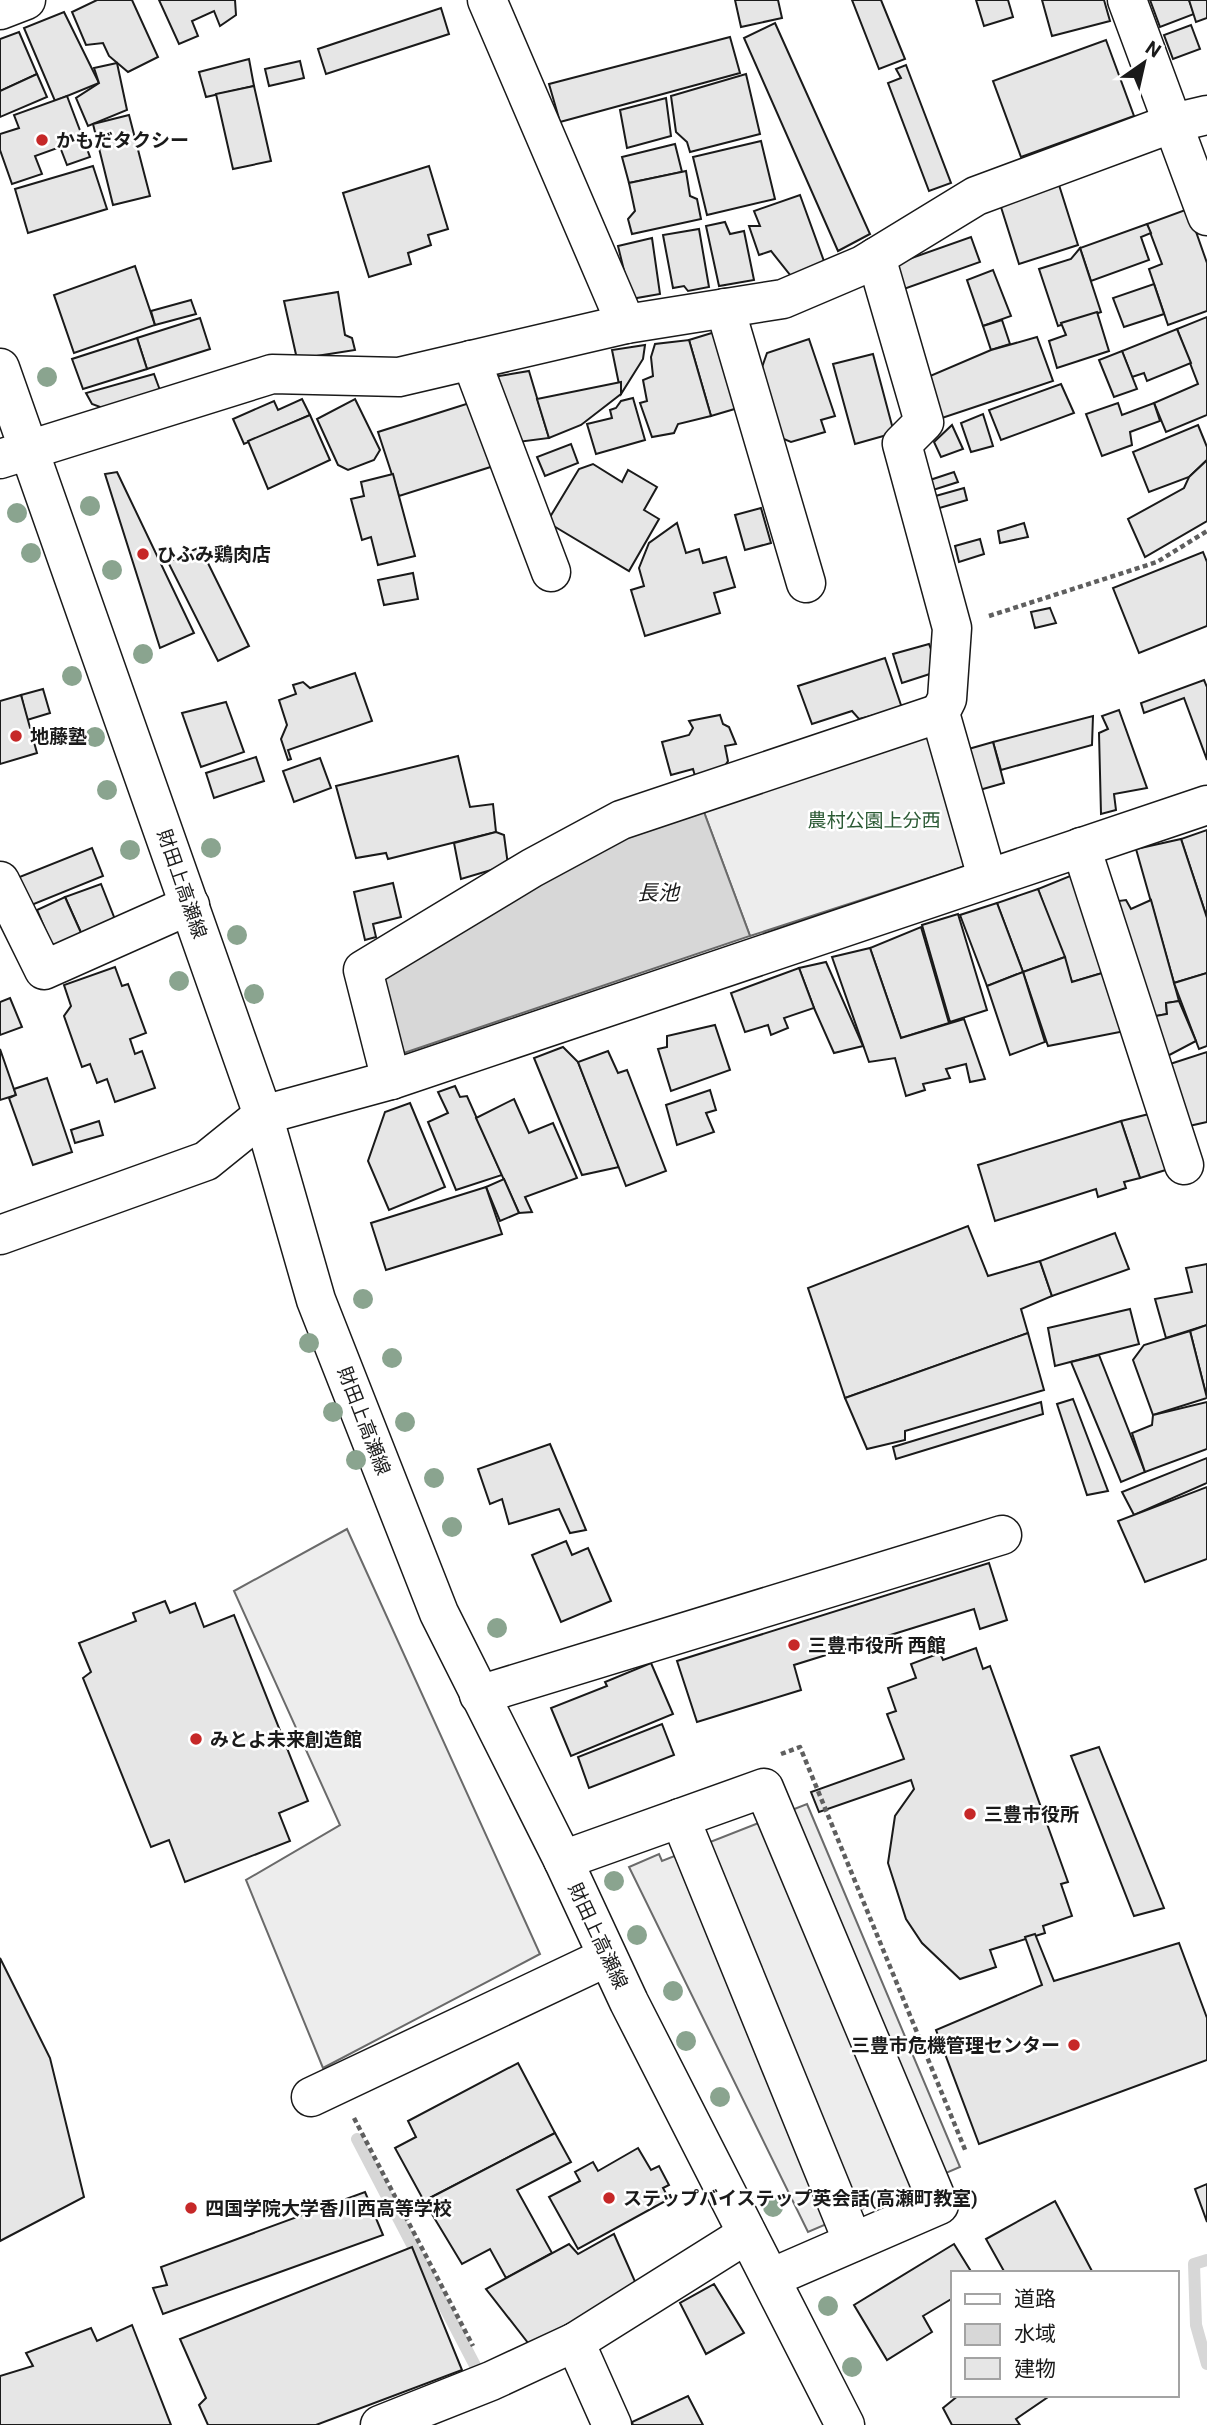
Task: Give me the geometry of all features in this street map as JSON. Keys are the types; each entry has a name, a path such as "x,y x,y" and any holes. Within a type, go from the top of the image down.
{"street":[{"path":"0,10 26,0"},
{"path":"487,0 626,324"},
{"path":"1127,0 1190,119 1207,216"},
{"path":"14,454 272,374 399,377 626,324 783,299 876,257 976,196 1190,119"},
{"path":"876,257 924,422 902,444 952,628 947,699 940,713 987,877"},
{"path":"725,309 806,583"},
{"path":"471,360 551,572"},
{"name":"財田上高瀬線","path":"0,368 14,454 190,905 263,1115 316,1300 439,1613 564,1860 607,1957 845,2425"},
{"path":"391,1080 363,970 532,868 621,820 940,713"},
{"path":"0,1235 206,1161 263,1115 391,1080 1207,804"},
{"path":"1081,846 1184,1165"},
{"path":"0,881 44,970 190,905"},
{"path":"479,1695 1002,1535"},
{"path":"564,1860 764,1788 939,2205 771,2278"},
{"path":"680,1818 853,2242"},
{"path":"323,2090 607,1957"},
{"path":"380,2425 491,2381 575,2342 747,2234"},
{"path":"575,2342 612,2425"}],"path":[{"path":"952,628 1157,562 1207,531"},
{"path":"323,2090 491,2381"}],"shaded area":[{"name":"農村公園上分西","path":"925,727 969,865 750,936 701,804"},
{"path":"347,1529 540,1954 323,2068 246,1880 340,1825 234,1591"},
{"path":"807,1804 960,2167 808,2232 629,1867 659,1854 662,1861"}],"water":[{"name":"長池","path":"701,804 750,936 398,1055 374,970 520,883"}],"building":[{"path":"97,0 132,0 158,57 128,72 109,56 103,43 86,45 72,12"},
{"path":"159,0 235,0 236,15 220,26 214,11 192,21 198,36 179,44"},
{"path":"735,0 778,0 782,18 741,27"},
{"path":"852,0 881,0 905,59 879,69"},
{"path":"976,0 1008,0 1013,17 984,26"},
{"path":"1042,0 1104,0 1110,21 1052,36"},
{"path":"1150,0 1189,0 1194,14 1160,27"},
{"path":"1189,0 1207,0 1207,18 1196,22"},
{"path":"441,8 449,34 326,74 318,49"},
{"path":"64,12 99,83 55,101 24,28"},
{"path":"775,23 870,234 838,251 744,38"},
{"path":"1191,25 1200,49 1173,59 1164,35"},
{"path":"19,32 37,74 0,91 0,39"},
{"path":"730,37 740,73 560,122 549,84"},
{"path":"1106,40 1134,116 1021,157 993,81"},
{"path":"249,59 254,86 206,97 199,72"},
{"path":"300,61 304,78 269,86 265,69"},
{"path":"117,63 127,110 88,126 76,98 99,83 94,68"},
{"path":"906,65 951,183 929,191 888,83 901,78 896,69"},
{"path":"37,74 47,97 0,117 0,91"},
{"path":"746,74 760,134 690,152 687,142 676,132 671,96"},
{"path":"254,86 271,161 233,169 216,94"},
{"name":"かもだタクシー","path":"67,96 90,157 67,165 60,147 35,156 42,174 12,184 0,150 0,134 19,128 14,115"},
{"path":"666,98 671,136 627,148 620,110"},
{"path":"129,115 150,196 113,205 93,124"},
{"path":"761,141 775,199 707,215 693,157"},
{"path":"675,144 682,172 629,183 622,157"},
{"path":"93,166 107,209 28,233 15,189"},
{"path":"429,166 448,229 428,235 431,245 408,253 411,264 369,277 343,193"},
{"path":"686,171 690,196 697,199 701,219 632,234 628,219 635,211 629,183"},
{"path":"1059,185 1078,245 1019,264 1000,204"},
{"path":"800,195 825,264 791,276 771,251 759,255 749,226 760,226 754,211"},
{"path":"1188,209 1207,263 1207,311 1168,325 1149,269 1162,264 1147,224"},
{"path":"725,222 730,234 744,231 754,280 719,286 706,226"},
{"path":"1147,224 1151,233 1141,237 1149,260 1091,281 1080,248"},
{"path":"699,229 709,287 688,291 684,286 673,288 663,235"},
{"path":"971,237 980,262 901,290 892,265"},
{"path":"652,238 660,294 631,299 618,246"},
{"path":"1080,248 1101,312 1058,326 1039,269 1071,259"},
{"path":"135,266 155,325 74,353 54,295"},
{"path":"993,270 1011,316 983,326 967,280"},
{"path":"1154,284 1164,314 1124,327 1113,298"},
{"path":"338,292 345,335 352,338 355,350 297,359 284,301"},
{"path":"191,300 196,314 155,325 151,311"},
{"path":"1097,312 1109,351 1057,368 1049,341 1066,335 1061,323"},
{"path":"1207,317 1207,415 1166,432 1154,403 1198,384 1177,329"},
{"path":"200,318 210,349 147,369 137,338"},
{"path":"1002,320 1010,344 991,350 983,326"},
{"path":"1177,329 1191,363 1147,381 1144,373 1132,377 1122,351"},
{"path":"715,332 738,408 711,416 689,340"},
{"path":"1037,337 1053,381 942,418 930,376 991,350"},
{"path":"137,338 147,369 83,389 72,359"},
{"path":"809,339 835,416 821,420 825,432 791,442 779,437 760,373 767,353"},
{"path":"689,340 711,416 678,424 674,433 652,437 640,403 647,401 643,380 653,376 651,357 655,344"},
{"path":"645,345 643,359 621,394 612,350"},
{"path":"1122,351 1137,389 1114,397 1099,360"},
{"path":"873,354 894,433 855,444 833,364"},
{"path":"529,371 549,438 518,442 493,377"},
{"path":"154,374 161,393 108,410 92,404 86,393"},
{"path":"621,382 621,394 581,425 549,438 537,399"},
{"path":"1061,384 1074,413 1001,440 989,410"},
{"path":"633,398 645,440 596,454 587,424 612,418 610,410 616,408 621,401"},
{"path":"302,399 310,415 244,444 233,419 274,401 278,410"},
{"path":"355,399 380,450 374,460 348,470 338,465 317,419"},
{"path":"479,400 500,464 399,496 378,432"},
{"path":"1118,403 1122,415 1154,403 1160,421 1130,432 1132,445 1102,456 1086,414"},
{"path":"983,414 993,446 971,452 961,423"},
{"path":"310,415 330,460 268,489 248,441"},
{"path":"952,425 963,449 941,457 934,442"},
{"path":"1198,425 1207,447 1207,460 1189,477 1149,492 1133,452"},
{"path":"571,444 578,463 545,476 537,457"},
{"path":"1207,460 1207,521 1145,557 1128,519 1184,488 1189,477"},
{"path":"593,464 622,482 628,470 657,487 644,510 659,519 629,571 547,522 579,469"},
{"name":"ひふみ鶏肉店","path":"117,472 194,633 160,648 105,474"},
{"path":"954,472 958,482 933,490 930,480"},
{"path":"393,474 415,556 378,565 371,537 362,540 351,499 364,496 361,482"},
{"path":"964,488 967,500 936,509 932,497"},
{"path":"761,508 771,543 745,550 735,515"},
{"path":"677,523 686,553 699,549 703,563 726,557 735,587 714,593 720,613 645,636 631,590 644,586 639,568 649,543"},
{"path":"1024,523 1028,537 1000,543 998,531"},
{"path":"980,539 984,554 959,562 955,546"},
{"path":"200,547 249,646 218,661 168,562"},
{"path":"1203,552 1207,562 1207,626 1139,653 1113,588"},
{"path":"413,573 418,599 384,605 378,580"},
{"path":"1050,608 1056,623 1035,628 1031,612"},
{"path":"929,644 939,671 902,683 893,654"},
{"path":"885,658 902,708 859,719 852,711 812,724 798,686"},
{"path":"355,673 372,721 288,750 291,759 288,760 281,739 287,725 279,700 296,694 293,685 303,682 310,688"},
{"path":"1204,680 1207,687 1207,760 1184,698 1144,713 1141,703"},
{"path":"43,689 50,713 27,720 21,695"},
{"name":"地藤塾","path":"21,695 37,753 0,764 0,701"},
{"path":"226,702 244,752 201,767 182,713"},
{"path":"1119,710 1147,788 1114,794 1116,810 1101,814 1099,733 1108,729 1102,716"},
{"path":"720,715 736,744 725,746 728,761 723,769 695,776 693,769 671,775 662,742 689,735 693,728 689,721"},
{"path":"1093,716 1092,745 1001,770 993,742"},
{"path":"993,742 1004,783 976,791 965,750"},
{"path":"458,756 470,807 493,804 496,832 388,859 386,853 356,858 336,786"},
{"path":"256,757 264,781 214,798 206,773"},
{"path":"320,758 331,788 294,802 283,771"},
{"path":"1207,830 1207,918 1181,839"},
{"path":"496,832 504,835 508,865 461,879 454,843"},
{"path":"1181,839 1207,918 1207,973 1174,983 1136,849"},
{"path":"92,848 103,876 29,906 17,878"},
{"path":"1080,872 1109,971 1072,982 1038,889"},
{"path":"393,883 401,917 373,924 376,937 365,940 354,892"},
{"path":"101,884 116,922 82,935 65,897"},
{"path":"1038,889 1065,957 1023,972 997,903"},
{"path":"65,897 82,935 53,948 37,910"},
{"path":"1126,900 1131,909 1151,900 1179,1001 1166,1003 1167,1014 1145,1018 1111,902"},
{"path":"997,903 1023,972 987,986 960,915"},
{"path":"958,914 987,1010 950,1022 922,925"},
{"path":"921,927 949,1023 901,1038 870,948"},
{"path":"870,948 901,1038 964,1019 985,1079 970,1082 966,1064 946,1069 950,1078 923,1084 925,1090 906,1096 895,1058 869,1062 832,957"},
{"path":"1065,957 1072,982 1109,971 1125,1031 1048,1046 1023,972"},
{"path":"826,962 863,1046 834,1053 814,1008 799,968"},
{"path":"115,967 122,986 128,984 146,1033 130,1039 135,1054 142,1051 155,1088 115,1102 107,1079 97,1083 90,1064 82,1067 64,1016 71,1006 64,985"},
{"path":"799,968 814,1008 784,1018 788,1028 771,1035 768,1025 745,1032 731,993"},
{"path":"1023,972 1045,1042 1010,1055 987,986"},
{"path":"1207,973 1207,1046 1199,1049 1174,983"},
{"path":"10,998 22,1027 0,1035 0,1002"},
{"path":"1179,1001 1196,1041 1158,1061 1145,1018 1167,1014 1166,1003"},
{"path":"715,1025 730,1070 671,1091 658,1049 667,1047 667,1036"},
{"path":"563,1047 578,1062 619,1167 582,1175 534,1058"},
{"path":"0,1049 16,1095 0,1100"},
{"path":"608,1051 618,1073 627,1070 666,1171 626,1186 578,1062"},
{"path":"1207,1052 1207,1122 1189,1126 1167,1065"},
{"path":"47,1078 72,1152 33,1165 9,1098 16,1095 14,1089"},
{"path":"455,1086 460,1097 467,1096 502,1175 456,1190 428,1122 448,1113 438,1092"},
{"path":"710,1090 716,1110 706,1113 714,1132 677,1145 666,1105"},
{"path":"514,1099 529,1133 553,1123 577,1178 525,1197 532,1212 519,1213 476,1118"},
{"path":"410,1103 445,1187 389,1210 368,1161 385,1112"},
{"path":"1153,1113 1172,1168 1140,1178 1121,1121"},
{"path":"99,1121 103,1135 75,1143 71,1130"},
{"path":"1121,1121 1140,1178 1124,1182 1126,1188 1098,1197 1096,1189 995,1221 978,1165"},
{"path":"504,1179 519,1213 500,1221 486,1187"},
{"path":"486,1187 502,1234 386,1270 371,1223"},
{"path":"968,1226 988,1276 1040,1261 1052,1296 1021,1309 1028,1333 845,1398 808,1288"},
{"path":"1115,1233 1129,1269 1052,1296 1040,1261"},
{"path":"1207,1264 1207,1325 1166,1338 1155,1299 1192,1292 1186,1268"},
{"path":"1130,1309 1139,1344 1055,1366 1048,1328"},
{"path":"1207,1325 1207,1398 1190,1331"},
{"path":"1190,1331 1207,1398 1153,1415 1133,1360 1144,1345"},
{"path":"1028,1333 1044,1390 905,1431 905,1440 867,1449 845,1398"},
{"path":"1099,1355 1145,1472 1121,1482 1071,1362"},
{"path":"1073,1399 1108,1491 1087,1495 1057,1404"},
{"path":"1041,1402 1043,1414 896,1459 893,1447"},
{"path":"1207,1402 1207,1449 1145,1472 1132,1433 1152,1425 1153,1415"},
{"path":"550,1444 586,1530 570,1533 559,1509 509,1524 502,1499 490,1504 478,1469"},
{"path":"1207,1458 1207,1483 1134,1515 1122,1492"},
{"path":"1207,1487 1207,1559 1145,1582 1118,1521"},
{"path":"566,1541 572,1555 588,1548 611,1601 561,1622 532,1555"},
{"name":"三豊市役所 西館","path":"989,1563 1007,1620 980,1629 974,1609 794,1665 801,1690 697,1722 677,1661"},
{"name":"みとよ未来創造館","path":"165,1601 170,1613 195,1603 204,1627 234,1615 308,1801 279,1813 290,1841 185,1882 169,1840 151,1847 83,1678 91,1672 79,1643 136,1621 133,1613"},
{"name":"三豊市役所","path":"976,1648 983,1669 990,1666 1068,1882 1061,1884 1072,1916 1043,1926 1045,1933 990,1950 996,1967 960,1979 922,1943 906,1919 888,1863 895,1816 914,1789 911,1780 819,1812 811,1792 904,1759 887,1714 896,1711 888,1688 916,1678 911,1664 940,1653 943,1660"},
{"path":"651,1663 673,1714 571,1756 551,1708 607,1686 605,1682"},
{"path":"662,1724 674,1755 589,1788 578,1757"},
{"path":"1099,1747 1164,1908 1134,1916 1071,1756"},
{"name":"三豊市危機管理センター","path":"1035,1934 1054,1981 1179,1943 1207,2018 1207,2060 979,2144 936,2030 1042,1985 1025,1937"},
{"path":"0,1958 50,2058 84,2197 0,2241"},
{"path":"518,2063 555,2133 424,2201 395,2148 416,2137 408,2121"},
{"path":"555,2133 571,2162 517,2190 552,2253 506,2278 490,2249 462,2264 424,2201"},
{"name":"ステップバイステップ英会話(高瀬町教室)","path":"638,2148 651,2170 659,2166 669,2185 663,2188 669,2199 578,2249 549,2197 580,2181 575,2172 593,2162 598,2171"},
{"path":"1207,2184 1207,2222 1195,2189"},
{"path":"365,2192 383,2235 163,2314 153,2288 167,2285 161,2267"},
{"path":"1055,2201 1092,2271 1004,2271 986,2239"},
{"path":"614,2234 637,2286 532,2348 486,2289 569,2244 578,2254"},
{"path":"954,2244 971,2271 951,2271 951,2299 923,2316 932,2332 887,2360 854,2305"},
{"path":"412,2247 462,2370 316,2425 208,2425 199,2405 206,2398 180,2339"},
{"path":"714,2284 744,2333 706,2354 680,2303"},
{"path":"132,2325 171,2425 0,2425 0,2376 33,2366 26,2353 91,2328 97,2341"},
{"path":"688,2396 703,2425 633,2425 632,2422"},
{"path":"957,2397 1048,2397 1016,2419 1020,2425 952,2425 943,2408"}],"waterway":[{"path":"357,2139 480,2375 475,2377"},
{"path":"1207,2260 1194,2264 1196,2325 1207,2364"}],"place":[{"name":"かもだタクシー","path":"42,140"},
{"name":"ひふみ鶏肉店","path":"143,554"},
{"name":"地藤塾","path":"16,736"},
{"name":"三豊市役所 西館","path":"794,1645"},
{"name":"みとよ未来創造館","path":"196,1739"},
{"name":"三豊市役所","path":"970,1814"},
{"name":"三豊市危機管理センター","path":"1074,2045"},
{"name":"ステップバイステップ英会話(高瀬町教室)","path":"609,2198"},
{"name":"四国学院大学香川西高等学校","path":"191,2208"}]}
